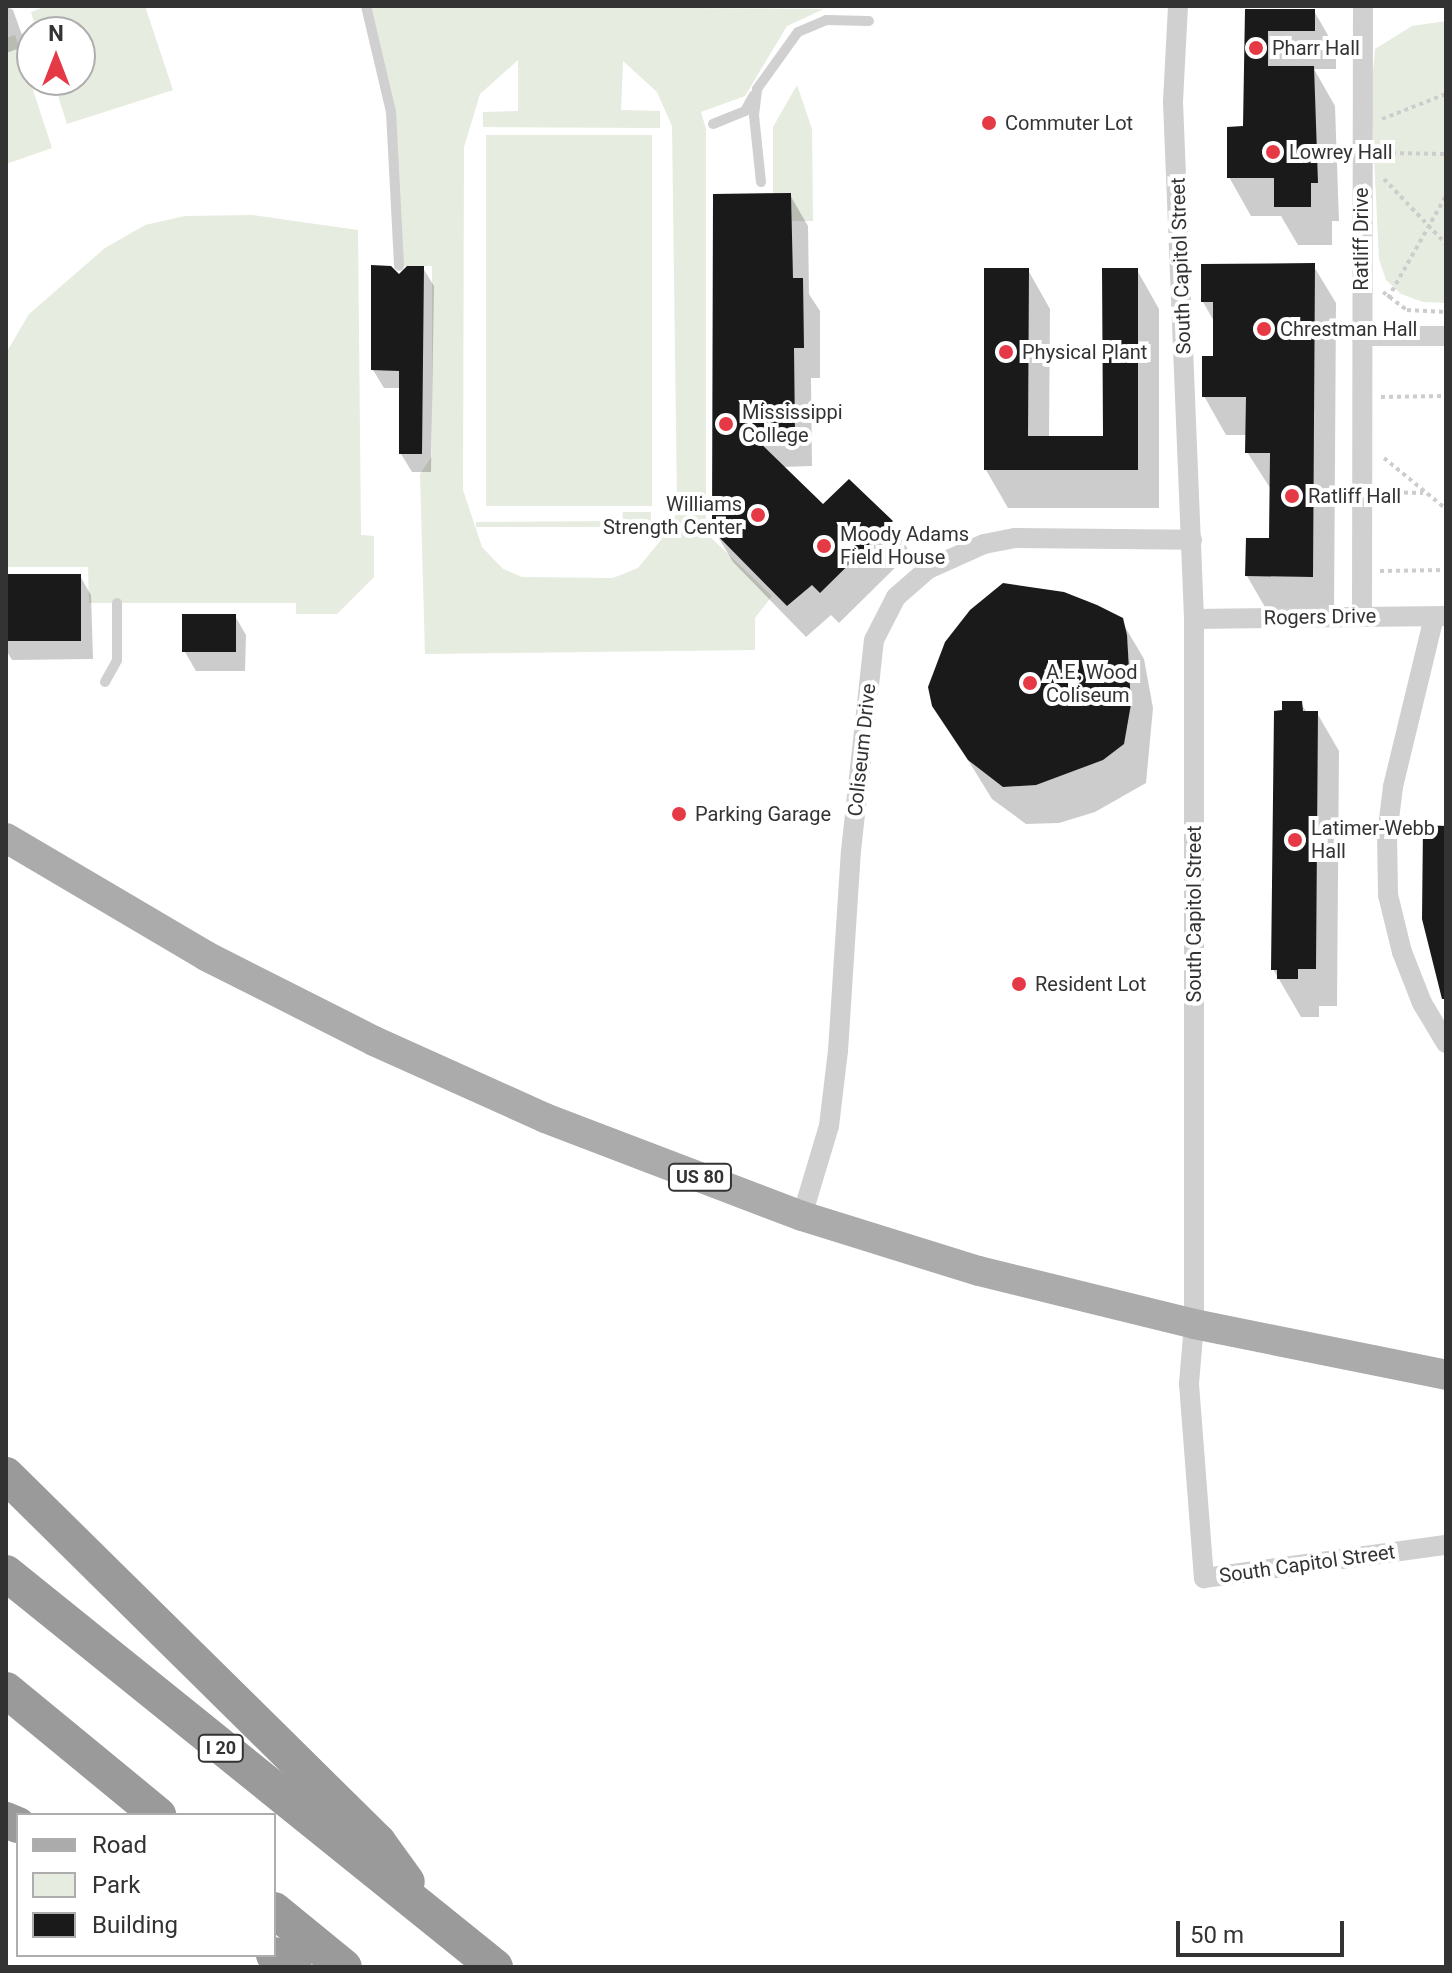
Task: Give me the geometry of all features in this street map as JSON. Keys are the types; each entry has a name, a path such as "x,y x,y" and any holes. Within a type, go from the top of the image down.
{"highway":[{"path":"6,1475 378,1842 437,1922"},
{"name":"I 20","path":"6,1573 495,1967"},
{"path":"6,1690 156,1813"},
{"path":"276,1912 344,1967"},
{"path":"276,1956 294,1967"}],"main road":[{"name":"US 80","path":"6,838 206,956 374,1041 545,1118 802,1216 979,1271 1194,1324 1446,1375"}],"street":[{"name":"South Capitol Street","path":"1178,6 1173,102 1194,619 1194,1324 1189,1384 1204,1578 1446,1545"},
{"name":"Ratliff Drive","path":"1362,616 1361,336 1369,145 1363,6"},
{"path":"1361,336 1446,336"},
{"name":"Coliseum Drive","path":"802,1216 829,1126 851,851 874,640 896,597 928,569 984,544 1015,538 1192,540"},
{"path":"1440,616 1393,787 1387,835 1388,895 1402,952 1422,1003 1446,1043"},
{"name":"Rogers Drive","path":"1194,619 1440,616"}],"lane":[{"path":"366,6 391,112 399,266"},
{"path":"713,124 745,111 798,32 826,20 869,21"},
{"path":"757,89 761,182"},
{"path":"105,682 117,660 117,603"}],"path":[{"path":"1369,145 1396,111 1423,106 1446,94"},
{"path":"1369,145 1446,154"},
{"path":"1379,173 1446,244"},
{"path":"1446,196 1388,299 1407,310 1446,312"},
{"path":"1373,397 1446,396"},
{"path":"1373,448 1446,509"},
{"path":"1373,492 1426,493"},
{"path":"1374,571 1446,570"}],"green space":[{"path":"47,6 145,6 173,90 67,124 58,96 96,96 96,16 32,16 31,12"},
{"path":"366,6 824,9 787,26 745,96 701,112 706,129 706,533 772,596 755,618 755,650 425,654 420,474 432,456 432,266 399,266 391,112","holes":["518,60 518,111 483,112 483,127 660,128 660,111 621,110 623,61 657,92 672,126 677,502 661,540 638,568 613,578 522,577 503,569 482,547 463,490 464,147 480,94"]},
{"path":"1446,21 1446,303 1423,302 1401,294 1386,280 1379,259 1371,96 1375,49 1412,26"},
{"path":"15,35 16,38 16,96 35,96 52,148 6,164 6,38"},
{"path":"797,85 812,129 813,221 792,221 791,193 773,193 773,127"},
{"path":"486,135 652,135 652,506 486,506"},
{"path":"253,215 358,230 361,535 374,536 374,577 337,614 296,614 296,603 89,603 88,567 6,567 6,353 29,314 105,248 145,225 185,216"},
{"path":"623,512 651,512 651,521 665,521 665,526 652,526 651,535 623,535 622,527 476,527 476,522 622,521"}],"building":[{"path":"1245,9 1315,9 1315,31 1268,31 1268,66 1314,66 1318,183 1311,183 1311,207 1274,207 1274,178 1227,178 1227,127 1243,126"},
{"path":"791,193 793,278 803,278 804,348 794,348 795,435 753,436 823,504 849,479 893,521 820,593 812,585 787,606 712,530 713,194"},
{"path":"1315,263 1313,577 1245,576 1246,538 1269,538 1270,453 1245,453 1246,397 1202,397 1202,356 1213,356 1213,302 1201,302 1201,264"},
{"path":"371,265 391,266 399,274 407,266 424,266 422,454 399,454 399,371 371,370"},
{"name":"Physical Plant","path":"984,268 1029,268 1028,436 1103,436 1102,268 1138,268 1138,470 984,470"},
{"path":"6,574 81,574 81,641 6,641"},
{"name":"A.E. Wood Coliseum","path":"1003,583 1064,592 1097,605 1123,618 1127,635 1131,704 1124,744 1103,760 1036,785 1003,787 968,760 932,706 928,687 945,642 970,610"},
{"path":"182,614 236,614 236,652 182,652"},
{"name":"Latimer-Webb Hall","path":"1282,701 1302,701 1303,711 1318,711 1316,969 1298,969 1298,979 1277,979 1277,970 1271,970 1274,711 1282,710"},
{"path":"1423,825 1446,826 1446,999 1442,999 1422,919"}],"place":[{"name":"Pharr Hall","path":"1256,48"},
{"name":"Commuter Lot","path":"989,123"},
{"name":"Lowrey Hall","path":"1273,152"},
{"name":"Chrestman Hall","path":"1264,329"},
{"name":"Physical Plant","path":"1006,352"},
{"name":"Mississippi College","path":"726,424"},
{"name":"Ratliff Hall","path":"1292,496"},
{"name":"Williams Strength Center","path":"758,515"},
{"name":"Moody Adams Field House","path":"824,546"},
{"name":"A.E. Wood Coliseum","path":"1030,683"},
{"name":"Parking Garage","path":"679,814"},
{"name":"Latimer-Webb Hall","path":"1295,840"},
{"name":"Resident Lot","path":"1019,984"}]}
